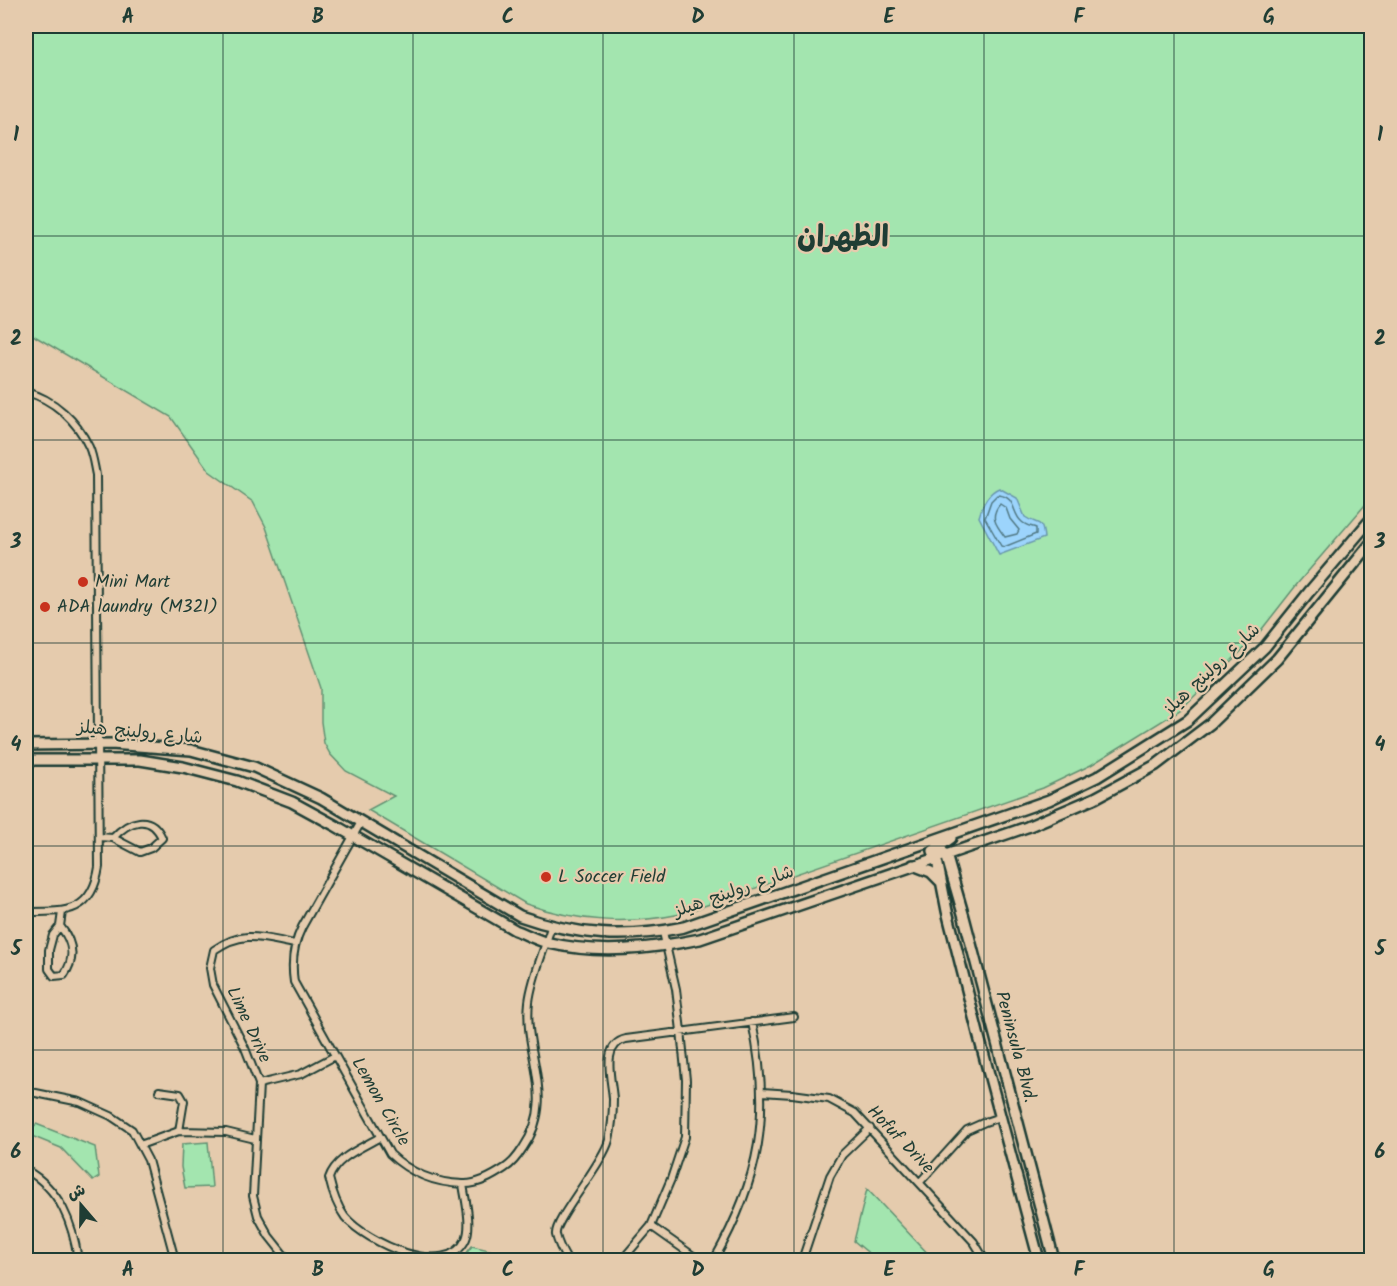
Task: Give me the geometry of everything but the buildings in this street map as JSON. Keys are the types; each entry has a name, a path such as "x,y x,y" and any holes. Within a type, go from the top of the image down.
{"main road":[{"name":"شارع رولينج هيلز","path":"26,745 98,744 191,750 254,767 321,798 520,916 551,927 583,933 633,936 663,932 801,887 1048,800 1097,777 1188,720 1265,647 1371,518"},
{"name":"شارع رولينج هيلز","path":"26,760 140,760 183,767 237,782 292,802 514,930 546,943 611,951 666,946 700,939 937,855 1027,826 1095,798 1156,765 1210,724 1277,659 1371,542"},
{"path":"923,844 937,855 960,831"},
{"path":"953,877 954,864 963,848"},
{"name":"Peninsula Blvd.","path":"937,855 953,877 1054,1260"},
{"name":"Peninsula Blvd.","path":"937,855 947,911 1039,1260"},
{"path":"913,865 931,872 941,882"},
{"path":"801,887 806,903"}],"street":[{"path":"26,392 51,402 65,414 88,446 96,475 99,837 97,884 89,897 76,907 62,912 26,912"},
{"path":"99,837 113,838 140,852 152,848 162,838 157,828 140,822 133,822 123,827 113,838"},
{"name":"Lemon Circle","path":"361,822 302,927 296,944 292,968 294,982 390,1154 402,1166 418,1175 444,1183 465,1186 491,1177 513,1162 532,1134 540,1105 529,1025 529,1001 551,927"},
{"path":"60,926 67,935 71,947 72,964 64,975 54,976 49,969 49,950 53,935 60,926 62,912"},
{"path":"622,1260 651,1226 671,1179 685,1137 686,1080 681,1031 676,989 663,932"},
{"name":"Lime Drive","path":"288,1260 269,1236 258,1216 253,1196 259,1084 245,1048 213,985 210,968 213,950 226,942 245,936 296,944"},
{"path":"567,1260 555,1234 558,1224 584,1187 609,1142 613,1096 609,1073 613,1047 626,1039 794,1017"},
{"path":"714,1260 744,1200 756,1160 762,1092 760,1058 752,1022"},
{"path":"259,1084 301,1074 335,1056"},
{"path":"26,1091 80,1102 111,1116 132,1130 148,1160 175,1260"},
{"path":"159,1091 180,1094 184,1101 178,1131"},
{"name":"Hofuf Drive","path":"762,1092 829,1100 855,1113 974,1242 985,1260"},
{"path":"920,1182 967,1130 1000,1117"},
{"path":"804,1260 830,1176 842,1155 870,1128"},
{"path":"140,1145 178,1131 226,1132 255,1139"},
{"path":"380,1137 343,1159 332,1168 329,1178 345,1216 364,1233 394,1249 419,1257 448,1257 460,1249 467,1237 465,1186"},
{"path":"26,1170 43,1181 69,1218 78,1260"},
{"path":"651,1226 699,1260"}],"green space":[{"path":"26,26 1371,26 1371,498 1298,583 1255,638 1180,710 1091,765 1043,788 681,914 641,920 603,920 565,915 526,904 368,810 394,796 346,771 330,754 324,743 321,722 321,688 266,527 253,502 209,471 171,417 26,331"},
{"path":"36,1124 95,1147 99,1177 93,1181 61,1148 29,1135"},
{"path":"208,1142 212,1187 185,1188 181,1167 182,1144"},
{"path":"867,1189 934,1260 877,1260 854,1241"},
{"path":"472,1246 522,1258 523,1260 463,1260"}],"water":[{"path":"999,488 1017,498 1025,517 1041,525 1044,538 999,555 979,517 986,500"}],"place":[{"name":"Mini Mart","path":"83,582"},
{"name":"ADA laundry (M321)","path":"45,607"},
{"name":"L Soccer Field","path":"546,877"}],"district":[{"name":"الظهران","path":"843,238"}]}
